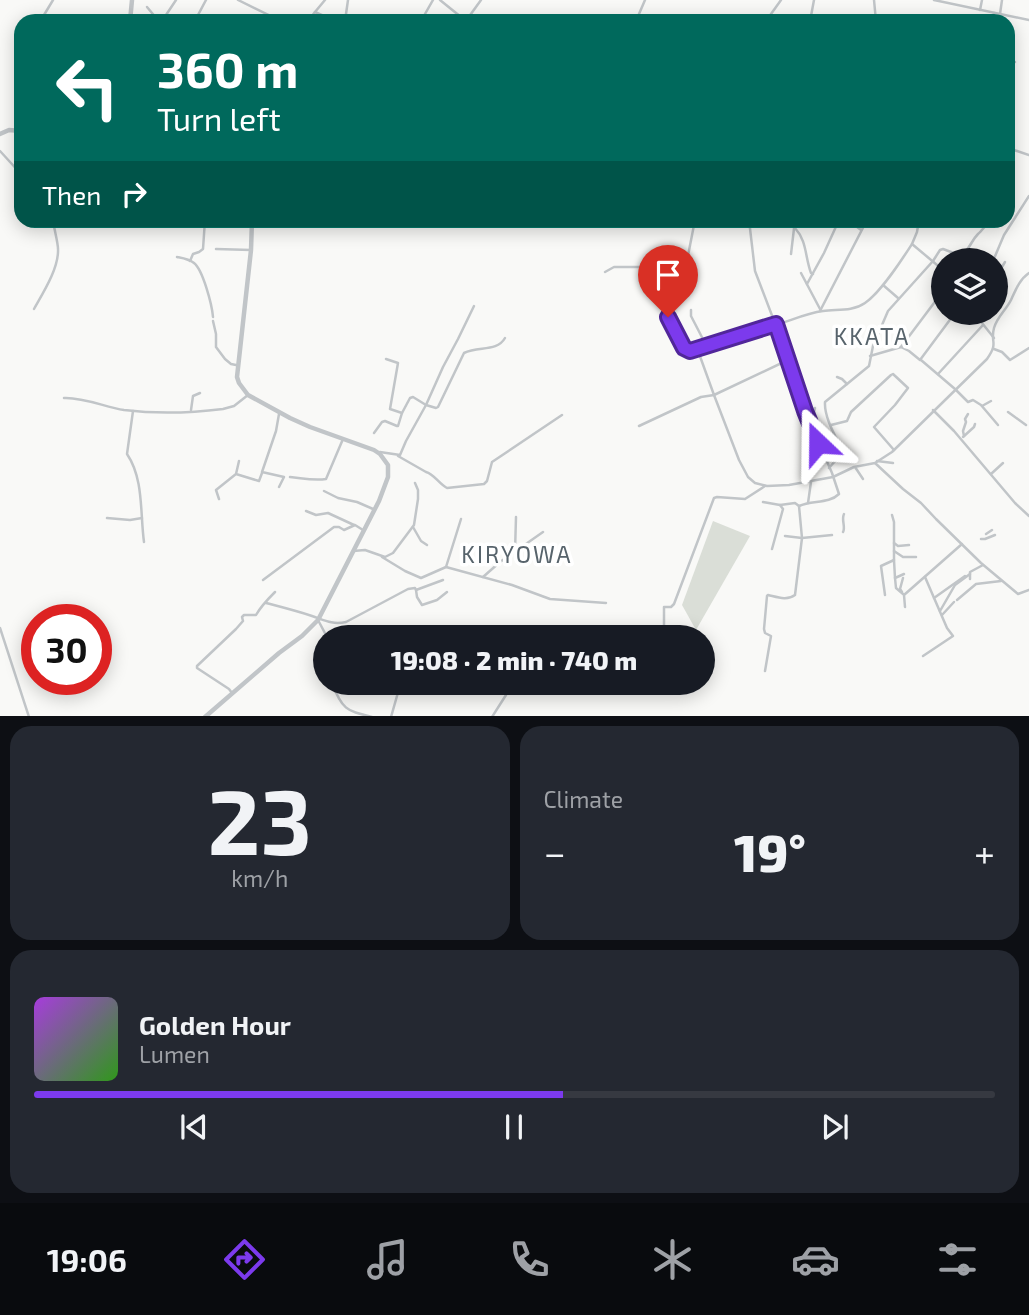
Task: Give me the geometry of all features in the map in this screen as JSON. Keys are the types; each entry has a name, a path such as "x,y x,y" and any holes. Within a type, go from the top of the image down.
{"street":[{"path":"238,0 267,14"},
{"path":"319,14 315,12 325,0"},
{"path":"440,0 457,14"},
{"path":"934,0 956,2 1000,14 1002,0"},
{"path":"980,10 982,0"},
{"path":"147,7 153,14"},
{"path":"0,151 14,166"},
{"path":"1015,218 1029,196"},
{"path":"34,309 55,269 58,248 54,228"},
{"path":"190,261 193,254 203,248 204,228"},
{"path":"252,228 237,377 248,395 298,421 376,452 398,456 429,473 444,487 456,488 485,483 492,463 562,415"},
{"path":"605,272 614,267 658,267 685,271 693,228"},
{"path":"750,228 755,271 839,496 799,506 795,503 780,505 763,502"},
{"path":"791,254 795,228"},
{"path":"797,228 806,247 808,266 813,274"},
{"path":"807,284 835,228"},
{"path":"820,310 861,230 858,228"},
{"path":"657,303 668,317 684,348 690,351 820,310 841,311 861,306 883,285 912,244 918,228"},
{"path":"970,248 975,236 985,228"},
{"path":"998,248 1009,228"},
{"path":"912,244 931,259"},
{"path":"216,249 251,250"},
{"path":"177,257 190,261 198,268 212,303 216,347 225,359 236,365"},
{"path":"829,468 843,452 825,404 867,368 888,311 931,263"},
{"path":"680,284 682,269"},
{"path":"876,462 894,450 987,359 994,349 994,329 1015,290 1029,272"},
{"path":"801,274 820,310"},
{"path":"883,285 898,298"},
{"path":"398,456 474,306"},
{"path":"870,356 901,347 931,307"},
{"path":"691,310 691,316 706,345"},
{"path":"920,360 946,325"},
{"path":"938,374 983,325 994,338"},
{"path":"374,433 382,422 398,426 402,412 412,398 438,407 464,353 473,349 494,347 503,343 505,338"},
{"path":"901,347 938,374 968,402 973,400 982,406 998,425"},
{"path":"697,348 735,452 748,477 755,483 766,486 789,485 833,477 855,467 876,462 893,463"},
{"path":"994,349 1000,350 1010,360 1029,348"},
{"path":"386,359 398,363 390,408 402,412"},
{"path":"639,426 788,360"},
{"path":"831,425 846,421 851,412 894,374 908,388 874,427 894,450"},
{"path":"837,377 847,384"},
{"path":"191,410 193,396 200,393"},
{"path":"64,398 133,411 156,412 234,406 248,395"},
{"path":"982,406 991,401"},
{"path":"810,423 817,419 815,408"},
{"path":"933,410 962,438 1015,503 1029,516"},
{"path":"133,411 127,454 134,465 138,481 144,542"},
{"path":"1008,412 1026,425"},
{"path":"279,414 262,472 284,477 279,487"},
{"path":"962,438 968,414"},
{"path":"962,438 975,424"},
{"path":"289,477 310,480 326,478 343,439"},
{"path":"205,716 318,620 385,486 388,470 384,458 376,452"},
{"path":"876,462 1001,581 1018,594 1029,590"},
{"path":"991,474 1003,463"},
{"path":"855,467 863,479"},
{"path":"219,499 216,490 236,474 259,481 262,473"},
{"path":"808,503 811,481"},
{"path":"382,557 392,554 413,527 418,499 415,483"},
{"path":"664,625 664,607 674,604 714,498 745,499 766,486"},
{"path":"324,491 374,510"},
{"path":"772,549 783,509 780,505"},
{"path":"765,671 771,636 765,633 764,629 767,596 795,596 802,538 799,506"},
{"path":"306,510 316,515 328,513 364,530"},
{"path":"843,532 844,514"},
{"path":"892,515 896,587 904,595"},
{"path":"515,552 516,517"},
{"path":"107,518 142,518"},
{"path":"446,567 461,519"},
{"path":"263,580 334,527 344,530 355,525"},
{"path":"413,527 421,541 427,545"},
{"path":"986,534 992,530"},
{"path":"483,577 543,532"},
{"path":"785,536 802,538 832,535"},
{"path":"981,540 995,535"},
{"path":"894,543 898,546 909,545"},
{"path":"904,595 962,544"},
{"path":"352,551 365,550 423,578 446,567 550,599 606,603"},
{"path":"894,551 903,557 916,557"},
{"path":"885,595 881,566 894,560"},
{"path":"941,613 957,583 972,570 983,565"},
{"path":"970,574 970,579"},
{"path":"934,598 970,574"},
{"path":"895,578 903,576 900,589 904,595 905,607"},
{"path":"923,656 953,636 925,577"},
{"path":"266,603 336,624 346,622 400,593 443,580"},
{"path":"941,613 973,585 1001,581"},
{"path":"416,590 422,605 437,600 447,592"},
{"path":"232,693 197,666 236,629 243,621 244,615 256,615 275,592"},
{"path":"318,620 321,625"},
{"path":"0,628 29,716"},
{"path":"338,695 347,709 357,714 372,716"},
{"path":"391,716 397,695"},
{"path":"492,716 506,695"}],"shaded area":[{"path":"713,521 750,536 699,625 693,625 682,605"}],"district":[{"name":"KKATA","path":"872,336"},
{"name":"KIRYOWA","path":"517,554"}],"route":[{"path":"668,317 684,348 690,351 776,324 818,443"}]}
